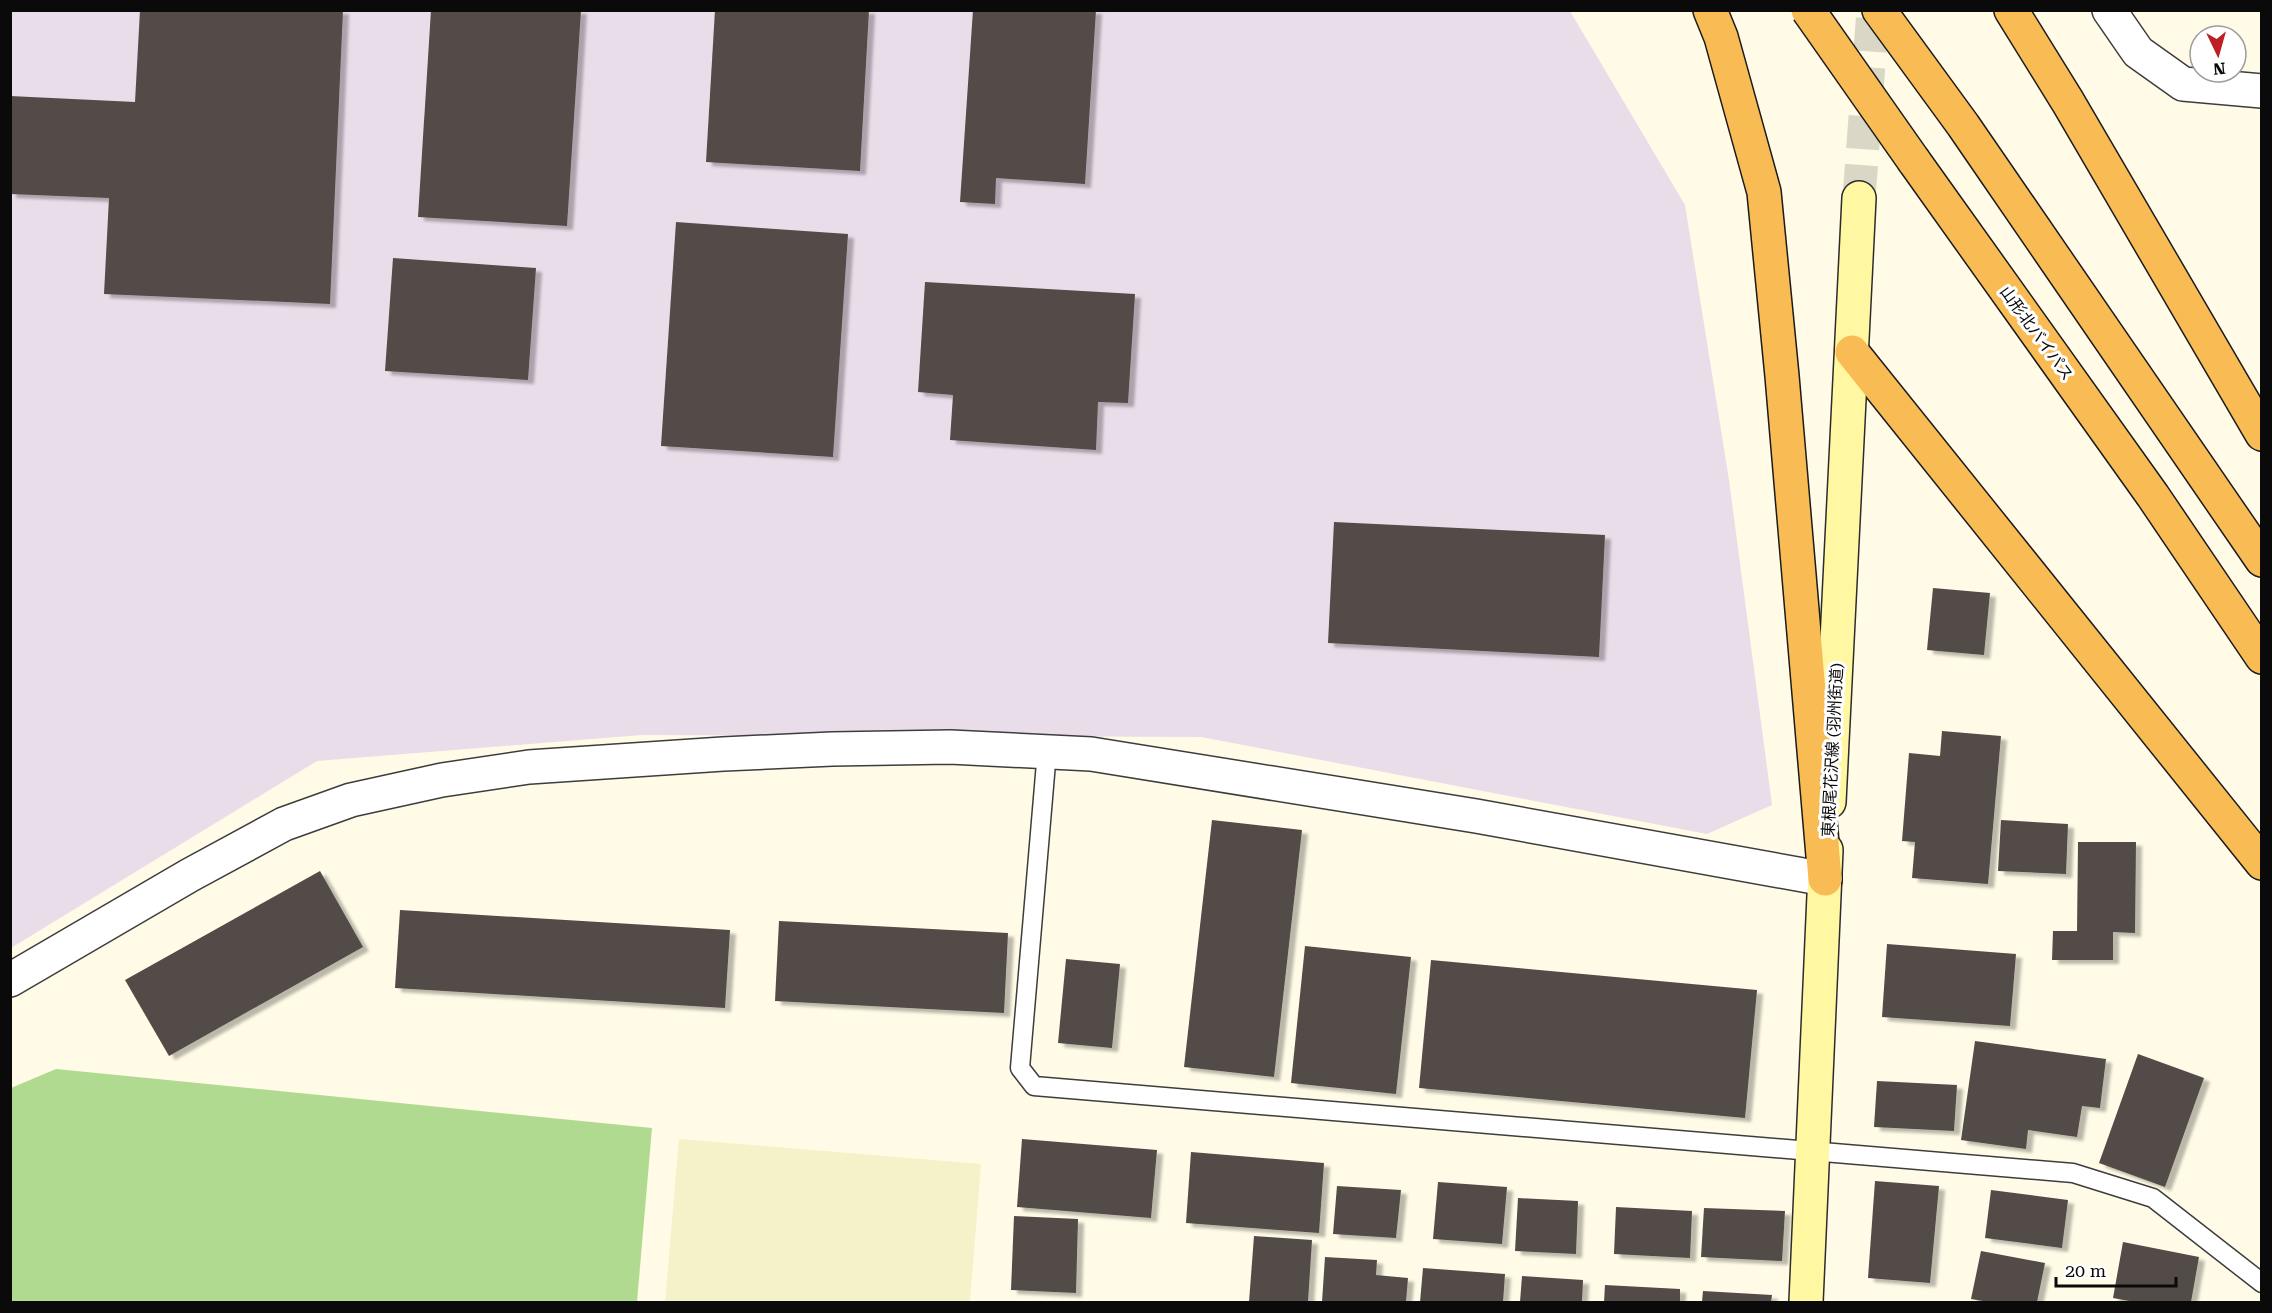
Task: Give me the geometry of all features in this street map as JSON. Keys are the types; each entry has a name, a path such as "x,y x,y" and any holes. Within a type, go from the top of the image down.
{"highway":[{"path":"1710,10 1721,37 1764,192 1784,388 1825,879"},
{"name":"山形北バイパス","path":"1808,10 2153,495 2262,657"},
{"path":"1879,10 1963,125 2262,560"},
{"path":"2011,10 2068,102 2262,434"},
{"path":"1852,352 2262,864"}],"main road":[{"name":"東根尾花沢線 (羽州街道)","path":"1806,1302 1859,198"}],"street":[{"path":"2109,10 2138,52 2183,84 2262,91"},
{"path":"10,980 190,874 284,824 351,800 442,780 529,767 723,754 950,747 1091,754 1476,816 1825,879"}],"lane":[{"path":"1047,751 1020,1068 1034,1086 2073,1173 2153,1198 2262,1282"}],"shaded area":[{"path":"11,11 1570,11 1685,205 1729,480 1772,805 1707,834 1201,737 642,735 317,761 11,948"},
{"path":"679,1139 981,1164 970,1302 665,1302"}],"green space":[{"path":"56,1069 652,1128 637,1302 11,1302 11,1088"}],"building":[{"path":"140,10 343,10 330,304 104,294 109,198 10,194 10,96 135,102"},
{"path":"431,10 581,10 567,226 418,217"},
{"path":"715,10 869,10 860,171 706,162"},
{"path":"973,10 1096,10 1085,184 996,178 995,204 960,202"},
{"path":"676,222 848,234 833,457 661,446"},
{"path":"393,258 536,268 528,380 385,371"},
{"path":"925,282 1135,294 1128,403 1098,402 1096,450 950,440 953,395 918,392"},
{"path":"1334,522 1605,535 1599,657 1328,643"},
{"path":"1933,588 1990,593 1984,655 1927,650"},
{"path":"1942,731 2001,736 1988,884 1912,878 1915,842 1902,841 1909,753 1940,756"},
{"path":"1212,820 1302,830 1274,1077 1184,1067"},
{"path":"2001,820 2068,824 2066,874 1998,871"},
{"path":"2078,842 2136,842 2135,933 2113,932 2113,960 2052,960 2053,931 2077,931"},
{"path":"320,871 363,947 169,1056 125,980"},
{"path":"400,910 730,930 725,1008 395,988"},
{"path":"779,921 1008,933 1004,1013 775,1001"},
{"path":"1887,944 2016,954 2010,1026 1882,1017"},
{"path":"1305,946 1411,957 1396,1094 1291,1083"},
{"path":"1066,959 1120,964 1112,1048 1058,1043"},
{"path":"1431,960 1757,990 1745,1118 1419,1088"},
{"path":"1975,1041 2106,1059 2100,1108 2082,1106 2077,1137 2028,1130 2026,1149 1961,1140"},
{"path":"2138,1054 2204,1078 2165,1187 2099,1163"},
{"path":"1877,1081 1957,1085 1954,1131 1874,1127"},
{"path":"1022,1139 1157,1150 1151,1218 1017,1207"},
{"path":"1191,1152 1324,1163 1319,1233 1186,1223"},
{"path":"1875,1181 1939,1186 1930,1283 1868,1278"},
{"path":"1438,1182 1507,1187 1502,1244 1433,1239"},
{"path":"1337,1186 1401,1190 1396,1238 1333,1234"},
{"path":"1991,1190 2068,1200 2062,1248 1985,1238"},
{"path":"1518,1198 1578,1201 1576,1254 1515,1251"},
{"path":"1616,1207 1692,1211 1690,1258 1614,1254"},
{"path":"1704,1208 1785,1211 1782,1261 1701,1257"},
{"path":"1014,1216 1078,1219 1076,1293 1011,1290"},
{"path":"1254,1236 1312,1240 1308,1302 1249,1302"},
{"path":"2123,1242 2199,1257 2191,1302 2135,1302 2113,1298"},
{"path":"1981,1251 2045,1263 2037,1302 1989,1302 1971,1299"},
{"path":"1325,1257 1377,1260 1376,1275 1408,1278 1406,1302 1322,1302"},
{"path":"1423,1268 1505,1274 1503,1302 1420,1302"},
{"path":"1522,1276 1583,1280 1582,1302 1520,1302"},
{"path":"1605,1285 1680,1289 1680,1302 1604,1302"},
{"path":"1703,1291 1772,1295 1771,1302 1702,1302"}],"tunnel":[{"path":"1859,198 1873,10"}]}
